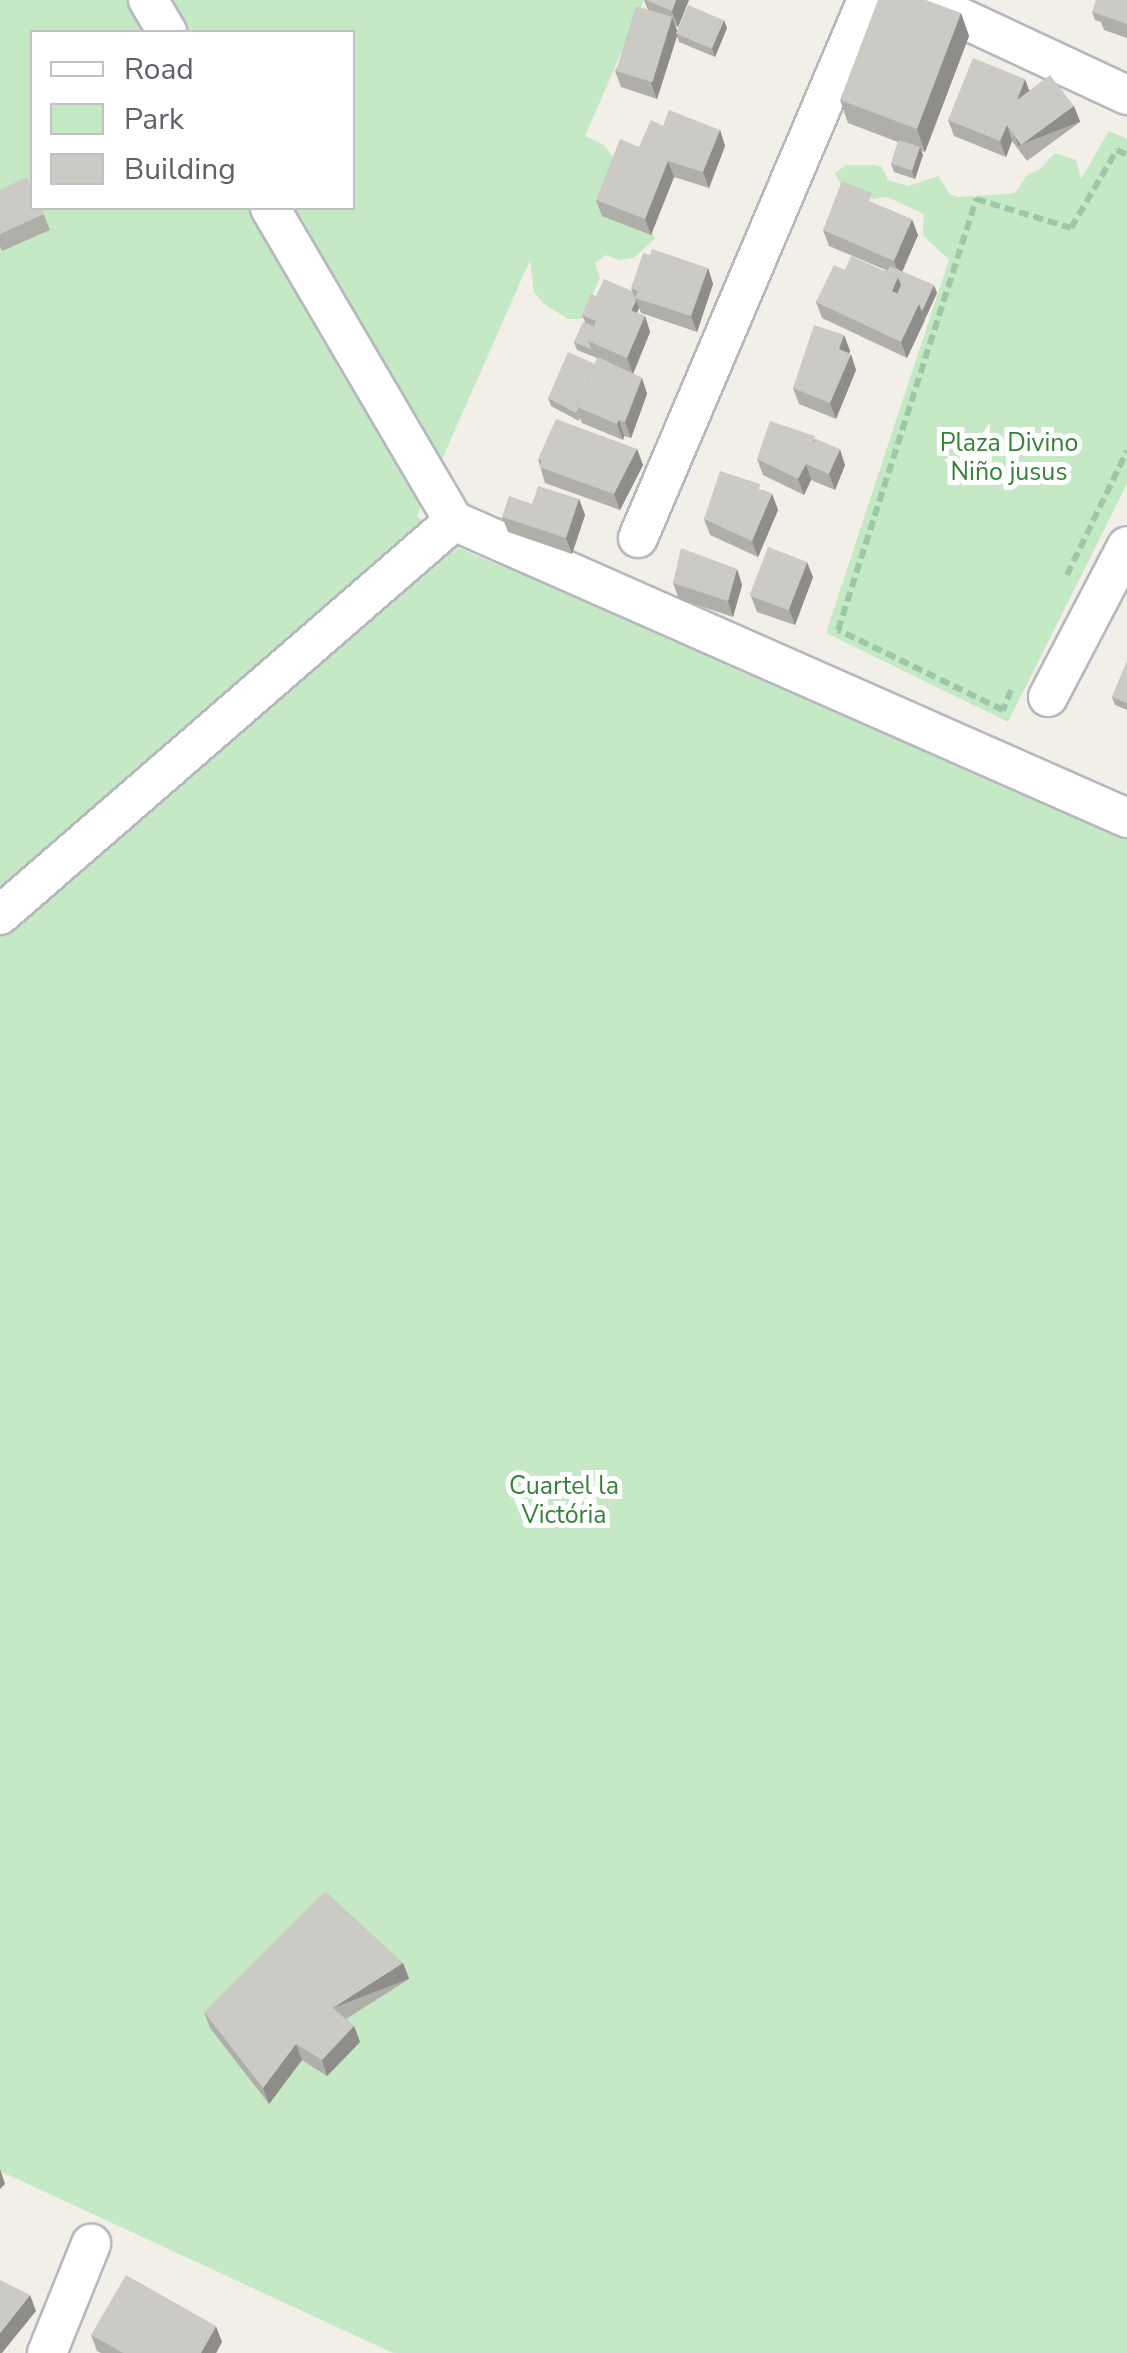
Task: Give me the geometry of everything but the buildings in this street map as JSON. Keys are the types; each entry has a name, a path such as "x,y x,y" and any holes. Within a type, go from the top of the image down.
{"street":[{"path":"148,0 166,30"},
{"path":"638,538 866,0"},
{"path":"922,0 1127,96"},
{"path":"271,210 454,521 1127,818"},
{"path":"0,916 454,521"},
{"path":"1031,690 1127,546"},
{"path":"46,2353 91,2244"}],"path":[{"path":"1031,690 1003,710 838,630 976,199 1071,228 1117,150 1127,155"},
{"path":"1066,576 1127,451"}],"green space":[{"name":"Cuartel la Victória","path":"0,0 644,0 585,136 604,145 614,158 655,238 634,258 619,260 606,255 595,263 600,278 582,319 568,319 544,304 534,292 530,260 417,516 429,530 461,549 499,565 516,557 583,601 618,616 627,610 1127,833 1127,2353 393,2353 0,2171"},
{"name":"Plaza Divino Niño jusus","path":"1109,131 1127,139 1127,484 1008,722 826,633 949,260 923,235 924,214 887,197 873,199 841,185 835,173 846,165 874,165 882,167 888,180 909,186 938,176 950,194 957,197 1008,194 1016,192 1027,175 1040,169 1055,153 1076,160 1081,179"}]}
